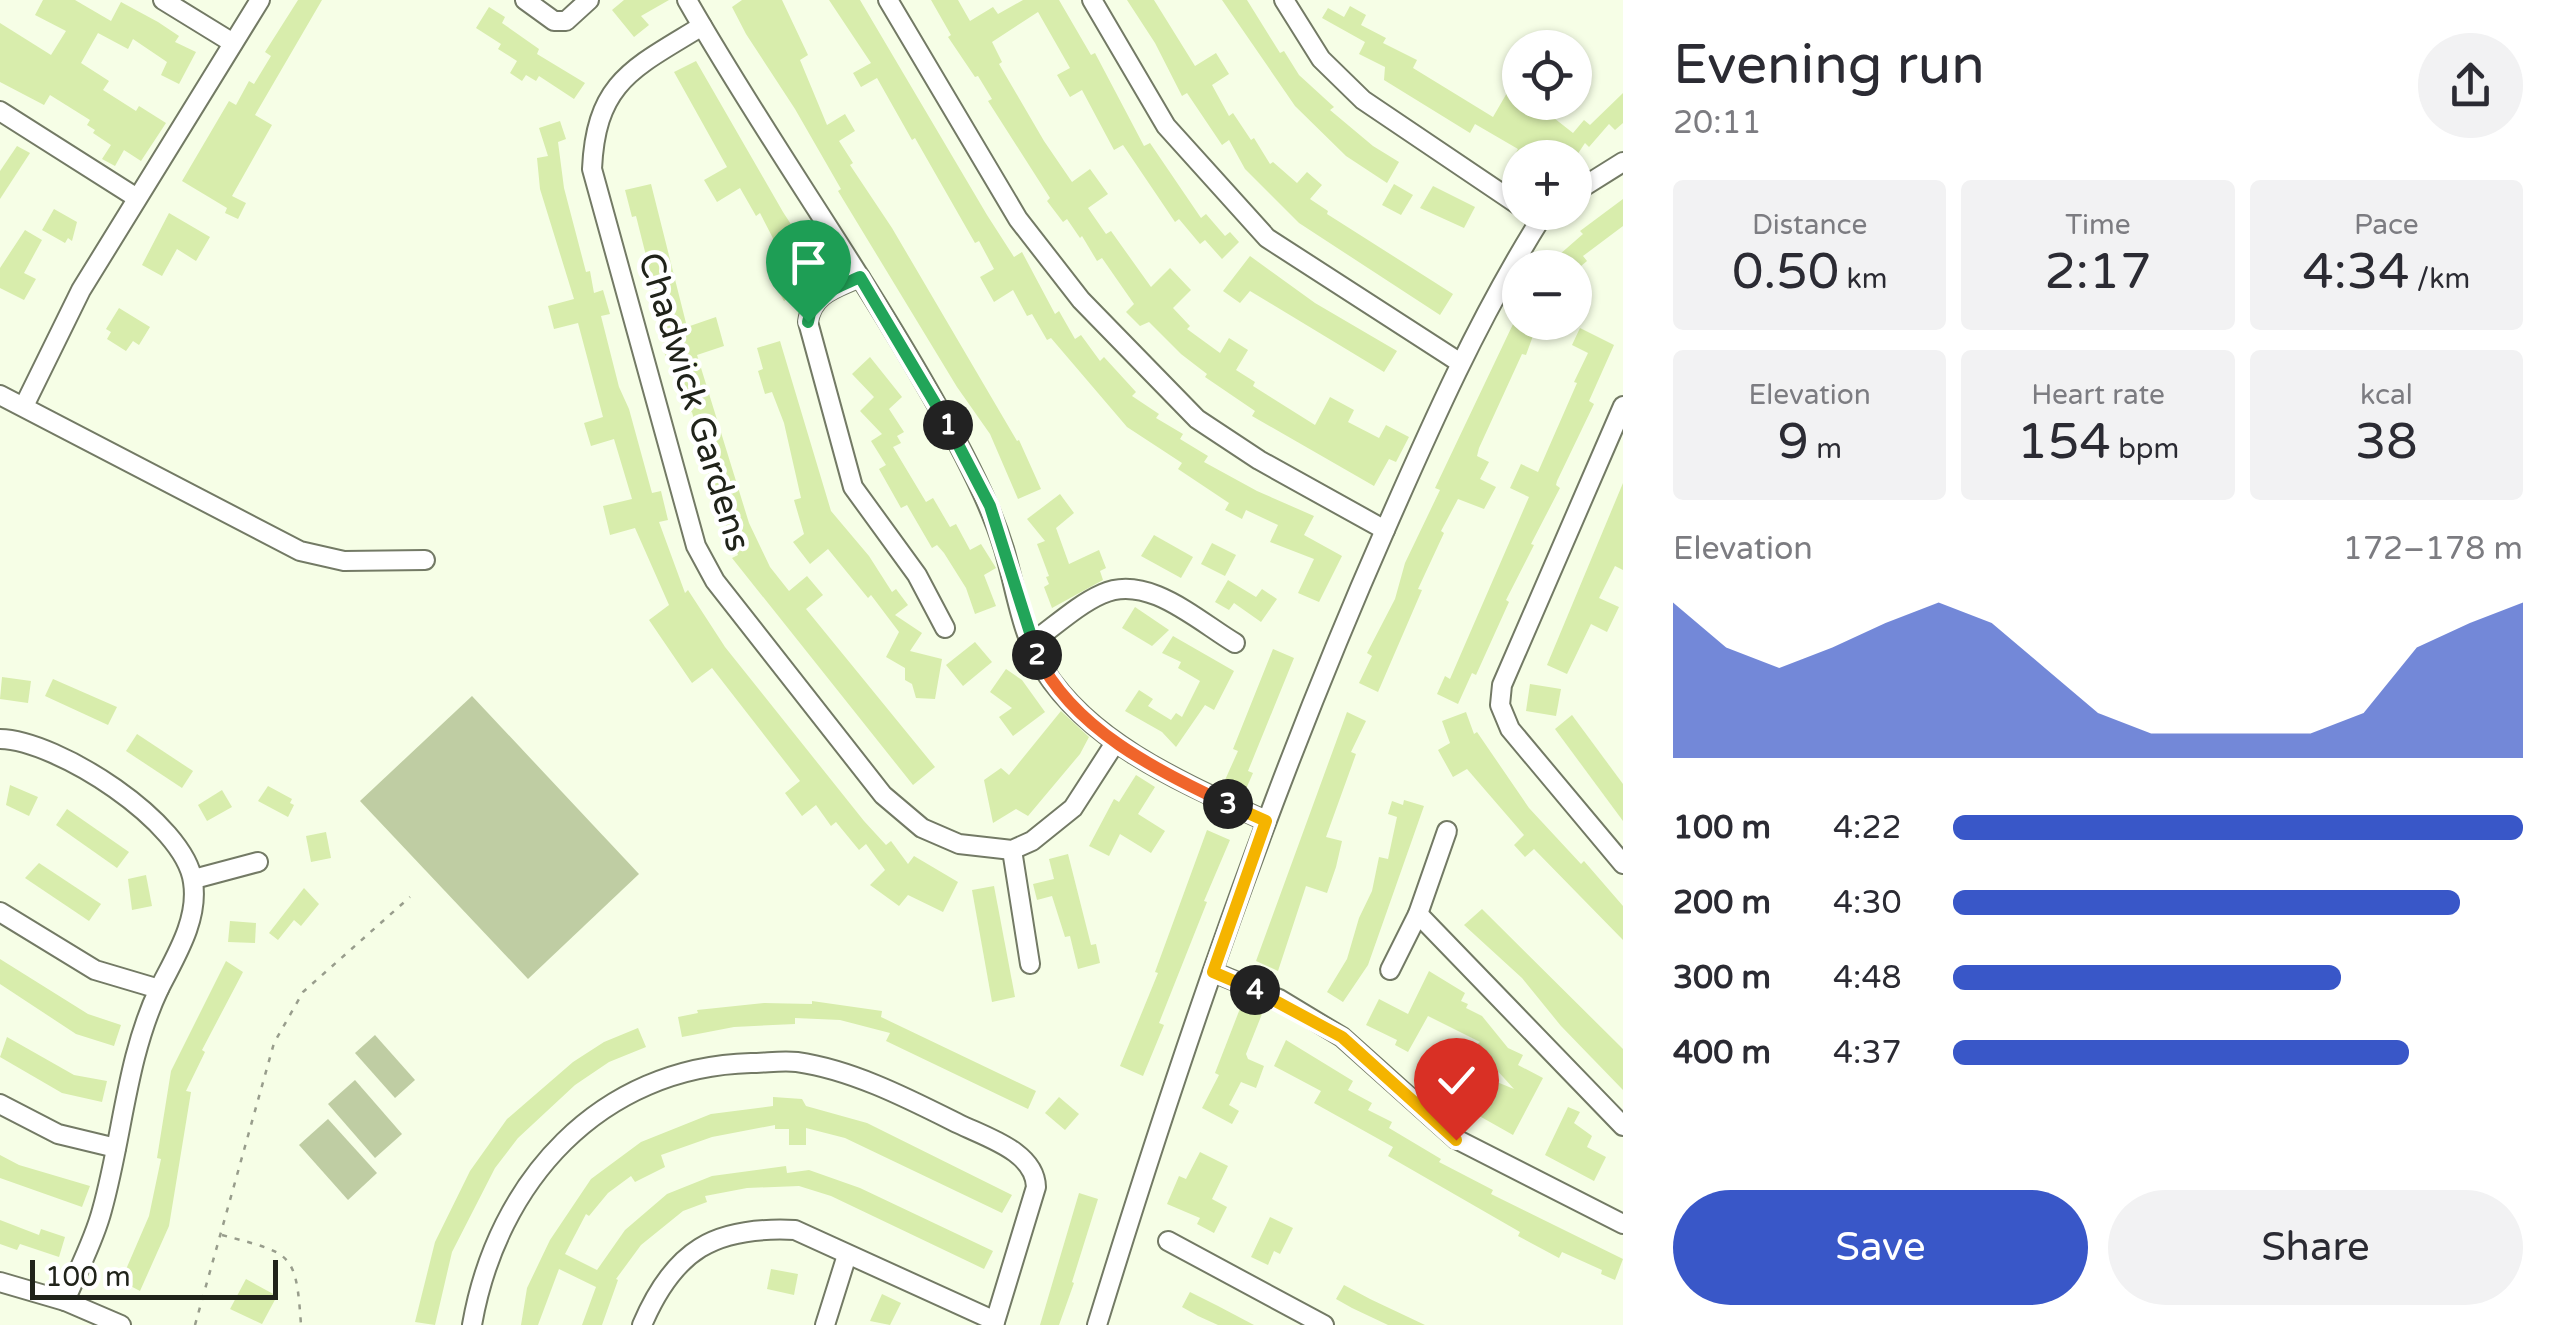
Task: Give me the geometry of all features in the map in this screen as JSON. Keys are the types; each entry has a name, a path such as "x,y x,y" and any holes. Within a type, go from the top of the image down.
{"street":[{"path":"163,0 233,43"},
{"path":"24,406 82,290 260,0"},
{"path":"525,0 554,21 566,21 589,0"},
{"path":"687,0 955,438 990,506 1031,644 1054,682 1116,743 1184,784 1266,821"},
{"path":"888,0 1018,218 1081,300 1197,419 1259,460 1385,530"},
{"path":"1092,0 1166,126 1267,238 1459,362"},
{"path":"1284,0 1321,59 1364,100 1502,194"},
{"name":"Chadwick Gardens","path":"702,26 627,73 605,104 594,136 592,169 696,546 715,581 882,794 922,828 959,844 1012,850"},
{"path":"0,111 136,198"},
{"path":"1592,181 1623,162"},
{"path":"1096,1325 1165,1104 1266,821 1354,598 1459,362 1531,230"},
{"path":"860,277 819,296 810,308 808,322 853,487 916,575 944,628"},
{"path":"0,395 300,550 344,561 425,560"},
{"path":"1623,406 1502,685 1500,706 1510,730 1623,864"},
{"path":"1031,644 1100,594 1123,587 1146,589 1235,644"},
{"path":"0,739 72,759 149,814 174,844 194,880 192,908 181,948 134,1048 102,1214 65,1302"},
{"path":"1030,964 1012,850 1032,841 1072,808 1116,743"},
{"path":"1390,970 1418,914 1447,831"},
{"path":"194,880 258,862"},
{"path":"0,912 95,970 159,990"},
{"path":"1418,914 1623,1126"},
{"path":"1213,972 1279,1000 1342,1037 1456,1140 1623,1224"},
{"path":"472,1325 479,1286 501,1231 541,1163 592,1115 650,1083 716,1064 795,1062 854,1076 941,1115 1024,1159 1036,1172 1032,1202 994,1323 795,1230 764,1228 720,1234 686,1256 657,1291 642,1325"},
{"path":"0,1104 58,1134 116,1148"},
{"path":"1168,1241 1324,1325"},
{"path":"825,1325 847,1255"},
{"path":"0,1282 121,1325"}],"path":[{"path":"195,1325 278,1034 303,992 410,898"},
{"path":"220,1235 277,1250 297,1272 301,1325"}],"green space":[{"path":"472,696 639,874 528,979 360,801"},
{"path":"375,1035 415,1080 395,1098 355,1053"},
{"path":"355,1080 402,1134 375,1158 328,1104"},
{"path":"328,1119 377,1173 348,1200 299,1145"}],"building":[{"path":"43,0 75,0 111,21 121,2 179,36 175,42 196,52 179,84 161,75 167,62 133,39 128,49 98,33 81,63 109,81 103,90 136,111 139,106 166,123 141,161 124,150 115,166 102,159 111,145 93,133 95,130 87,125 90,120 50,95 44,105 0,82 0,23 51,55 66,31 35,15"},
{"path":"298,0 322,0 255,115 272,125 232,196 246,203 238,219 182,181 229,101 236,105 249,81 254,84 271,56 265,52"},
{"path":"624,0 669,0 641,16 649,25 634,37 612,10"},
{"path":"742,0 782,0 808,55 800,60 827,125 845,114 855,131 839,141 853,163 850,165 1019,440 1041,489 1018,499 990,434 957,387 838,191 841,189 795,109 746,34 732,7"},
{"path":"829,0 860,0 987,215 1014,257 1022,252 1055,314 1059,311 1075,339 1081,335 1100,361 1104,357 1136,392 1132,396 1159,414 1156,418 1183,434 1180,439 1208,456 1204,462 1314,516 1304,535 1342,556 1319,602 1298,593 1314,559 1270,542 1278,525 1246,510 1242,519 1225,510 1229,503 1178,469 1182,463 1127,427 1051,338 1047,340 1032,314 1027,316 1013,290 994,302 980,277 994,269 979,241 975,243 877,78 861,87 853,73 871,63"},
{"path":"931,0 958,0 970,21 993,7 998,14 1023,0 1059,0 1091,55 1095,53 1144,146 1150,143 1201,218 1206,214 1225,236 1230,232 1239,242 1222,259 1205,240 1200,244 1179,219 1175,222 1123,145 1114,150 1082,90 1070,97 1057,75 1070,68 1038,12 992,42 1002,62 999,64 1044,141 1072,182 1090,169 1108,194 1088,208 1106,234 1111,231 1151,287 1170,268 1191,290 1173,308 1190,326 1187,329 1220,353 1229,338 1248,350 1236,370 1255,382 1253,386 1315,425 1330,397 1354,410 1348,422 1379,438 1386,425 1409,437 1396,462 1389,459 1374,486 1252,416 1255,411 1205,377 1207,374 1149,322 1140,326 1126,312 1134,304 1102,258 1097,261 1082,236 1067,219 1063,222 1047,201 1050,198 988,101 992,99 978,76 948,37 951,35"},
{"path":"1127,0 1154,0 1195,66 1216,53 1229,74 1212,85 1229,116 1233,113 1270,164 1273,162 1297,183 1307,172 1322,185 1310,199 1327,214 1453,294 1440,315 1299,223 1245,169 1229,140 1222,145 1187,93 1182,96"},
{"path":"1222,0 1247,0 1280,53 1284,51 1299,75 1334,107 1330,110 1399,162 1387,183 1346,156 1295,106"},
{"path":"1350,6 1366,15 1361,25 1386,38 1383,43 1417,60 1413,68 1493,117 1502,102 1502,120 1556,120 1573,133 1584,120 1590,125 1623,93 1623,123 1615,130 1609,124 1592,144 1592,140 1503,140 1475,124 1470,133 1384,80 1385,67 1359,54 1365,42 1322,18 1328,8 1344,17"},
{"path":"489,7 505,17 502,23 539,49 537,54 585,83 574,99 539,76 536,81 526,75 522,81 510,73 517,61 498,49 501,44 476,28"},
{"path":"696,61 783,212 809,252 814,249 828,272 784,301 770,277 781,270 771,252 778,248 760,213 756,216 740,188 717,202 704,180 727,167 674,72"},
{"path":"560,121 566,139 558,142 564,188 586,272 590,271 594,293 603,290 610,314 601,316 619,387 629,409 652,493 661,491 668,520 659,522 685,593 688,590 725,647 886,845 891,841 908,864 914,856 958,882 943,912 908,895 899,906 870,885 885,870 866,844 859,850 836,822 831,826 816,805 802,816 785,793 800,781 712,668 692,683 649,620 669,605 635,528 610,535 603,506 632,499 614,439 591,446 584,423 603,417 578,323 554,329 548,306 574,299 540,189 537,158 548,156 539,128"},
{"path":"17,146 30,153 0,199 0,171"},
{"path":"651,184 687,327 716,317 724,346 697,355 749,523 770,567 789,591 807,576 823,595 806,609 935,767 913,785 732,558 738,555 715,498 692,412 687,413 675,361 669,363 662,348 666,335 636,216 632,217 625,190"},
{"path":"1394,184 1413,195 1401,215 1382,205"},
{"path":"1433,186 1475,207 1464,228 1420,208"},
{"path":"1623,199 1623,226 1591,250 1565,250 1583,234 1581,230 1592,230 1592,222"},
{"path":"54,209 77,222 72,241 68,238 65,243 42,230"},
{"path":"169,213 210,237 196,261 177,249 162,276 142,265"},
{"path":"25,230 42,240 24,273 36,279 24,300 0,288 0,268"},
{"path":"1250,256 1315,303 1397,351 1384,372 1250,291 1240,303 1223,291"},
{"path":"119,308 150,327 139,345 133,341 126,351 107,339 111,332 106,329"},
{"path":"1592,334 1614,345 1589,401 1594,404 1557,481 1560,488 1531,544 1534,545 1506,600 1509,602 1476,675 1472,673 1458,704 1437,694 1445,676 1450,679 1529,497 1510,488 1521,464 1538,472 1577,383 1574,382 1588,353 1572,345 1574,340 1592,340"},
{"path":"1505,340 1531,340 1477,456 1489,462 1480,479 1496,487 1484,509 1458,499 1441,531 1444,533 1418,589 1422,590 1378,692 1359,683 1372,656 1367,653 1395,599 1405,563 1440,490 1435,488"},
{"path":"780,341 831,511 869,556 892,592 896,589 908,605 895,615 922,633 910,651 942,659 935,699 916,698 912,684 905,680 905,668 886,657 899,632 871,595 868,598 828,549 810,564 793,542 804,534 794,500 801,498 784,423 772,392 765,394 758,371 763,369 757,348"},
{"path":"870,357 902,397 889,409 904,432 897,436 901,443 893,447 926,502 933,498 950,527 956,524 970,550 981,544 996,568 984,575 996,606 975,614 966,588 944,553 937,545 932,548 907,505 901,508 879,469 886,465 871,441 882,434 860,411 874,397 852,374"},
{"path":"1623,483 1623,570 1615,566 1599,598 1619,607 1607,632 1591,624 1567,674 1547,665"},
{"path":"1060,494 1074,513 1056,528 1069,564 1099,550 1106,568 1100,571 1103,580 1052,608 1044,587 1049,584 1049,576 1037,544 1045,541 1027,519"},
{"path":"1154,535 1193,557 1181,578 1141,556"},
{"path":"1212,543 1236,555 1225,576 1201,564"},
{"path":"1228,580 1256,597 1262,589 1277,599 1261,622 1234,603 1229,610 1215,602"},
{"path":"1135,607 1169,630 1152,646 1122,628"},
{"path":"1173,636 1234,671 1214,710 1205,705 1176,747 1162,732 1125,711 1139,690 1153,699 1148,706 1171,720 1176,713 1182,717 1200,681 1178,668 1181,662 1162,653"},
{"path":"975,642 992,662 963,686 946,665"},
{"path":"1273,649 1294,658 1248,771 1253,773 1246,789 1225,780 1238,751 1233,749"},
{"path":"1006,669 1022,680 1045,712 1013,736 999,717 1012,708 990,692"},
{"path":"2,677 31,681 28,703 0,699"},
{"path":"53,679 117,707 108,725 45,696"},
{"path":"1530,684 1561,689 1556,716 1526,711"},
{"path":"1061,711 1089,737 1080,754 1028,816 1016,809 993,823 984,780 1001,768 1009,775"},
{"path":"1347,712 1366,721 1351,752 1356,754 1326,837 1342,841 1336,867 1327,893 1306,886 1278,971 1256,961"},
{"path":"1466,712 1474,734 1477,732 1529,808 1581,864 1584,861 1623,906 1623,940 1534,849 1525,857 1514,845 1524,835 1467,769 1453,777 1438,750 1450,743 1442,721"},
{"path":"1572,715 1623,784 1623,821 1555,729"},
{"path":"137,734 193,771 182,788 126,751"},
{"path":"1136,775 1155,787 1138,814 1165,831 1151,853 1120,834 1109,856 1089,846 1114,799 1119,802"},
{"path":"10,785 38,797 29,816 6,805"},
{"path":"268,786 292,799 290,803 294,805 288,817 258,801"},
{"path":"222,790 232,807 207,821 198,805"},
{"path":"1404,800 1424,806 1368,965 1343,1002 1327,992 1347,959 1372,891 1379,857 1388,859 1397,817 1388,814 1392,801 1403,805"},
{"path":"67,809 129,852 117,868 56,825"},
{"path":"1207,830 1230,840 1159,1023 1164,1025 1143,1076 1120,1066 1158,973 1155,972"},
{"path":"326,832 331,858 311,862 306,836"},
{"path":"1068,854 1091,945 1096,944 1100,963 1078,969 1070,936 1065,937 1052,896 1037,900 1033,884 1054,879 1049,859"},
{"path":"39,863 101,904 89,921 25,878"},
{"path":"146,875 152,906 132,910 128,879"},
{"path":"994,886 1015,997 992,1002 972,890"},
{"path":"304,888 319,904 301,926 294,920 278,940 269,933"},
{"path":"1482,909 1623,1049 1623,1090 1561,1026 1522,978 1464,925"},
{"path":"230,921 256,923 255,943 228,942"},
{"path":"0,959 88,1014 121,1025 114,1046 76,1034 0,984"},
{"path":"226,961 243,972 202,1050 205,1052 186,1091 191,1092 169,1226 140,1291 121,1281 149,1216 161,1159 157,1158 171,1071"},
{"path":"1429,971 1465,993 1461,1001 1468,1004 1466,1008 1482,1016 1508,1048 1523,1055 1518,1065 1543,1078 1513,1135 1474,1113 1492,1080 1514,1089 1475,1046 1480,1042 1428,1016 1408,1052 1395,1045 1397,1040 1366,1025 1379,999 1408,1014"},
{"path":"812,1001 882,1011 881,1017 1036,1091 1028,1109 886,1041 890,1033 840,1020 795,1018 795,1024 734,1027 682,1037 678,1017 698,1013 697,1010"},
{"path":"1241,1006 1262,1014 1246,1054 1248,1059 1264,1066 1256,1088 1241,1082 1229,1105 1239,1111 1232,1124 1202,1108 1219,1075 1215,1073"},
{"path":"638,1028 646,1047 609,1062 575,1085 518,1138 495,1168 452,1252 435,1325 415,1322 435,1242 470,1171 507,1119 573,1062 604,1042"},
{"path":"7,1037 74,1075 107,1081 102,1102 62,1093 0,1057"},
{"path":"1286,1040 1353,1081 1348,1090 1372,1103 1368,1110 1392,1122 1389,1128 1441,1159 1439,1162 1493,1190 1491,1194 1623,1259 1615,1280 1601,1274 1602,1270 1562,1252 1559,1258 1518,1236 1520,1232 1388,1156 1393,1147 1314,1103 1321,1091 1274,1066"},
{"path":"773,1097 802,1099 806,1106 867,1123 1012,1195 1002,1213 845,1138 806,1128 806,1145 789,1145 789,1129 775,1129 775,1125 712,1137 661,1155 665,1167 635,1182 631,1176 608,1193 589,1216 586,1214 565,1254 597,1270 625,1230 667,1194 712,1176 786,1166 787,1173 809,1170 860,1188 993,1251 984,1269 831,1196 799,1186 747,1188 705,1196 707,1202 683,1211 641,1245 616,1279 602,1325 582,1325 596,1287 559,1269 538,1325 521,1325 527,1288 550,1240 591,1179 641,1142 711,1114 773,1106"},
{"path":"1059,1097 1079,1114 1065,1130 1045,1113"},
{"path":"1568,1107 1580,1112 1574,1123 1592,1136 1587,1147 1606,1157 1594,1181 1545,1155"},
{"path":"1200,1152 1228,1166 1212,1199 1227,1207 1214,1233 1197,1224 1200,1218 1167,1204 1179,1176 1186,1179"},
{"path":"0,1155 19,1165 90,1186 82,1207 0,1178"},
{"path":"1079,1193 1098,1199 1074,1283 1059,1325 1040,1325"},
{"path":"1270,1217 1293,1228 1280,1254 1274,1251 1268,1265 1251,1257"},
{"path":"0,1220 39,1235 41,1229 65,1237 59,1257 20,1244 17,1250 0,1244"},
{"path":"771,1269 798,1274 794,1295 767,1289"},
{"path":"246,1279 277,1296 262,1324 230,1309"},
{"path":"1344,1285 1425,1325 1388,1325 1352,1308 1336,1299"},
{"path":"1190,1292 1254,1325 1218,1325 1198,1316 1182,1307"},
{"path":"882,1294 901,1303 890,1325 870,1321"}],"route":[{"path":"808,322 810,308 819,296 860,277 955,438 990,506 1021,615 1044,670 1116,743 1184,784 1266,821 1213,972 1279,1000 1342,1037 1456,1140"}]}
